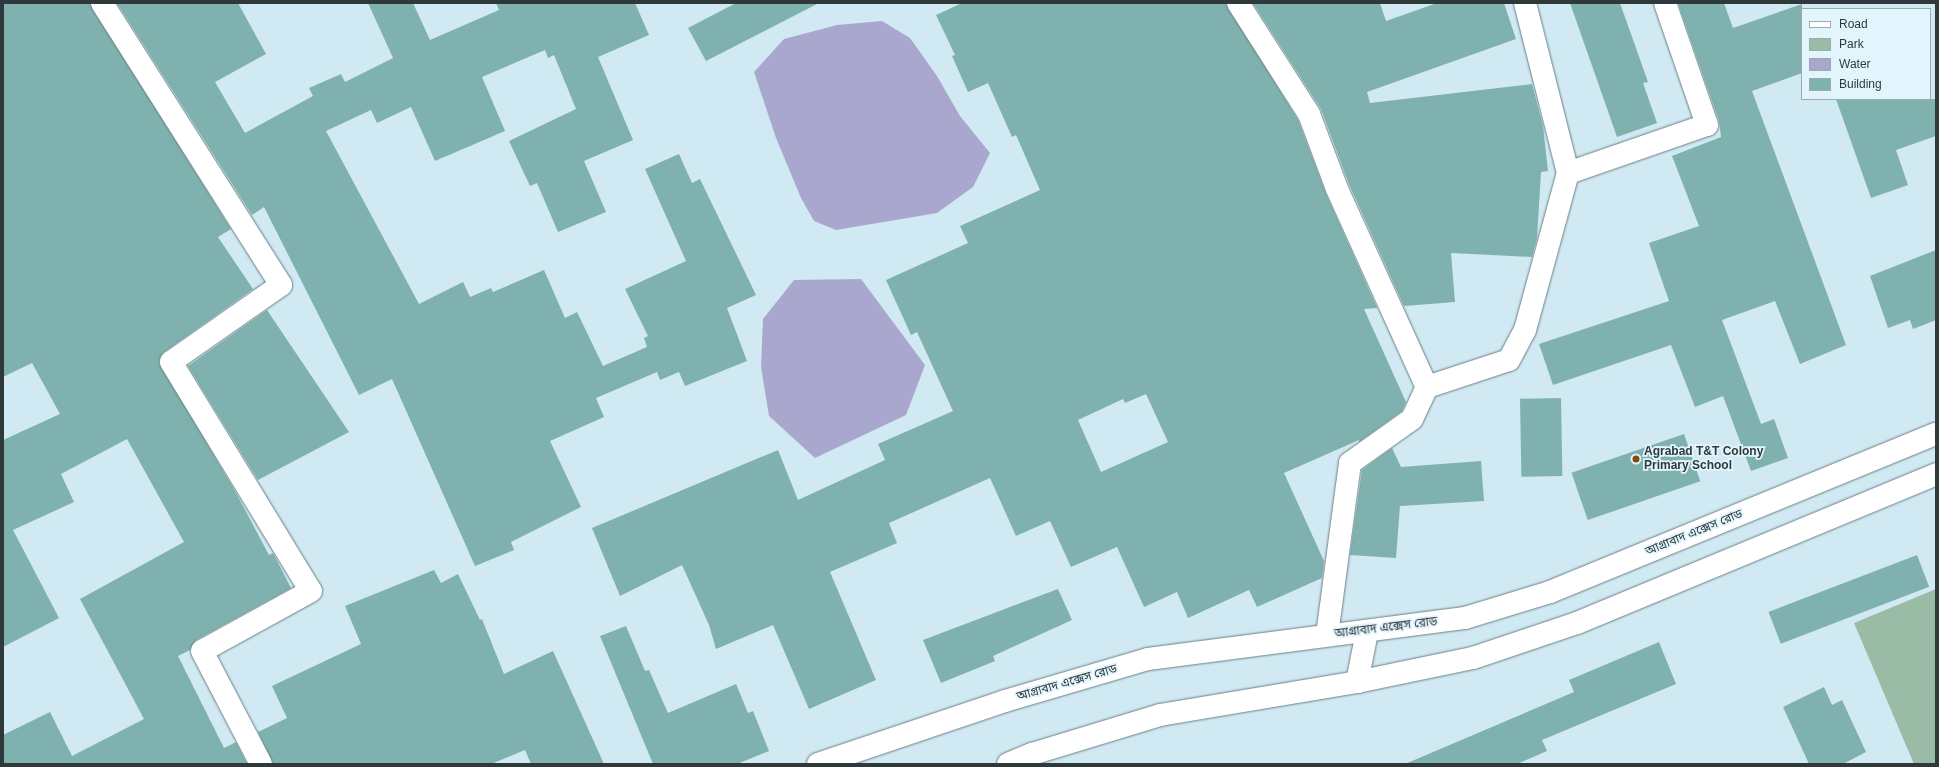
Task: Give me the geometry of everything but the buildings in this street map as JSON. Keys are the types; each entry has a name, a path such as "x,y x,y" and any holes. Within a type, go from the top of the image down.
{"street":[{"path":"102,3 281,285 171,362 311,591 202,651 261,764"},
{"path":"1238,3 1309,114 1337,189 1427,387"},
{"path":"1327,635 1350,463 1412,419 1427,387 1509,360 1525,330 1568,173 1524,3"},
{"path":"1568,173 1707,125 1665,3"},
{"name":"আগ্রাবাদ এক্সেস রোড","path":"818,764 1006,701 1148,659 1327,635 1367,632 1465,618 1550,592 1936,434"},
{"path":"1008,764 1032,754 1160,715 1357,682 1473,658 1577,623 1936,474"},
{"path":"1357,682 1367,632"}],"green space":[{"path":"1936,589 1936,764 1914,764 1854,623"}],"water":[{"path":"882,21 910,38 937,76 960,116 990,153 973,187 937,213 836,230 814,221 801,198 776,138 754,72 784,39 837,25"},
{"path":"861,279 925,365 906,415 815,458 769,416 761,367 763,319 794,280"}],"place":[{"name":"Agrabad T&T Colony Primary School","path":"1636,459"}]}
